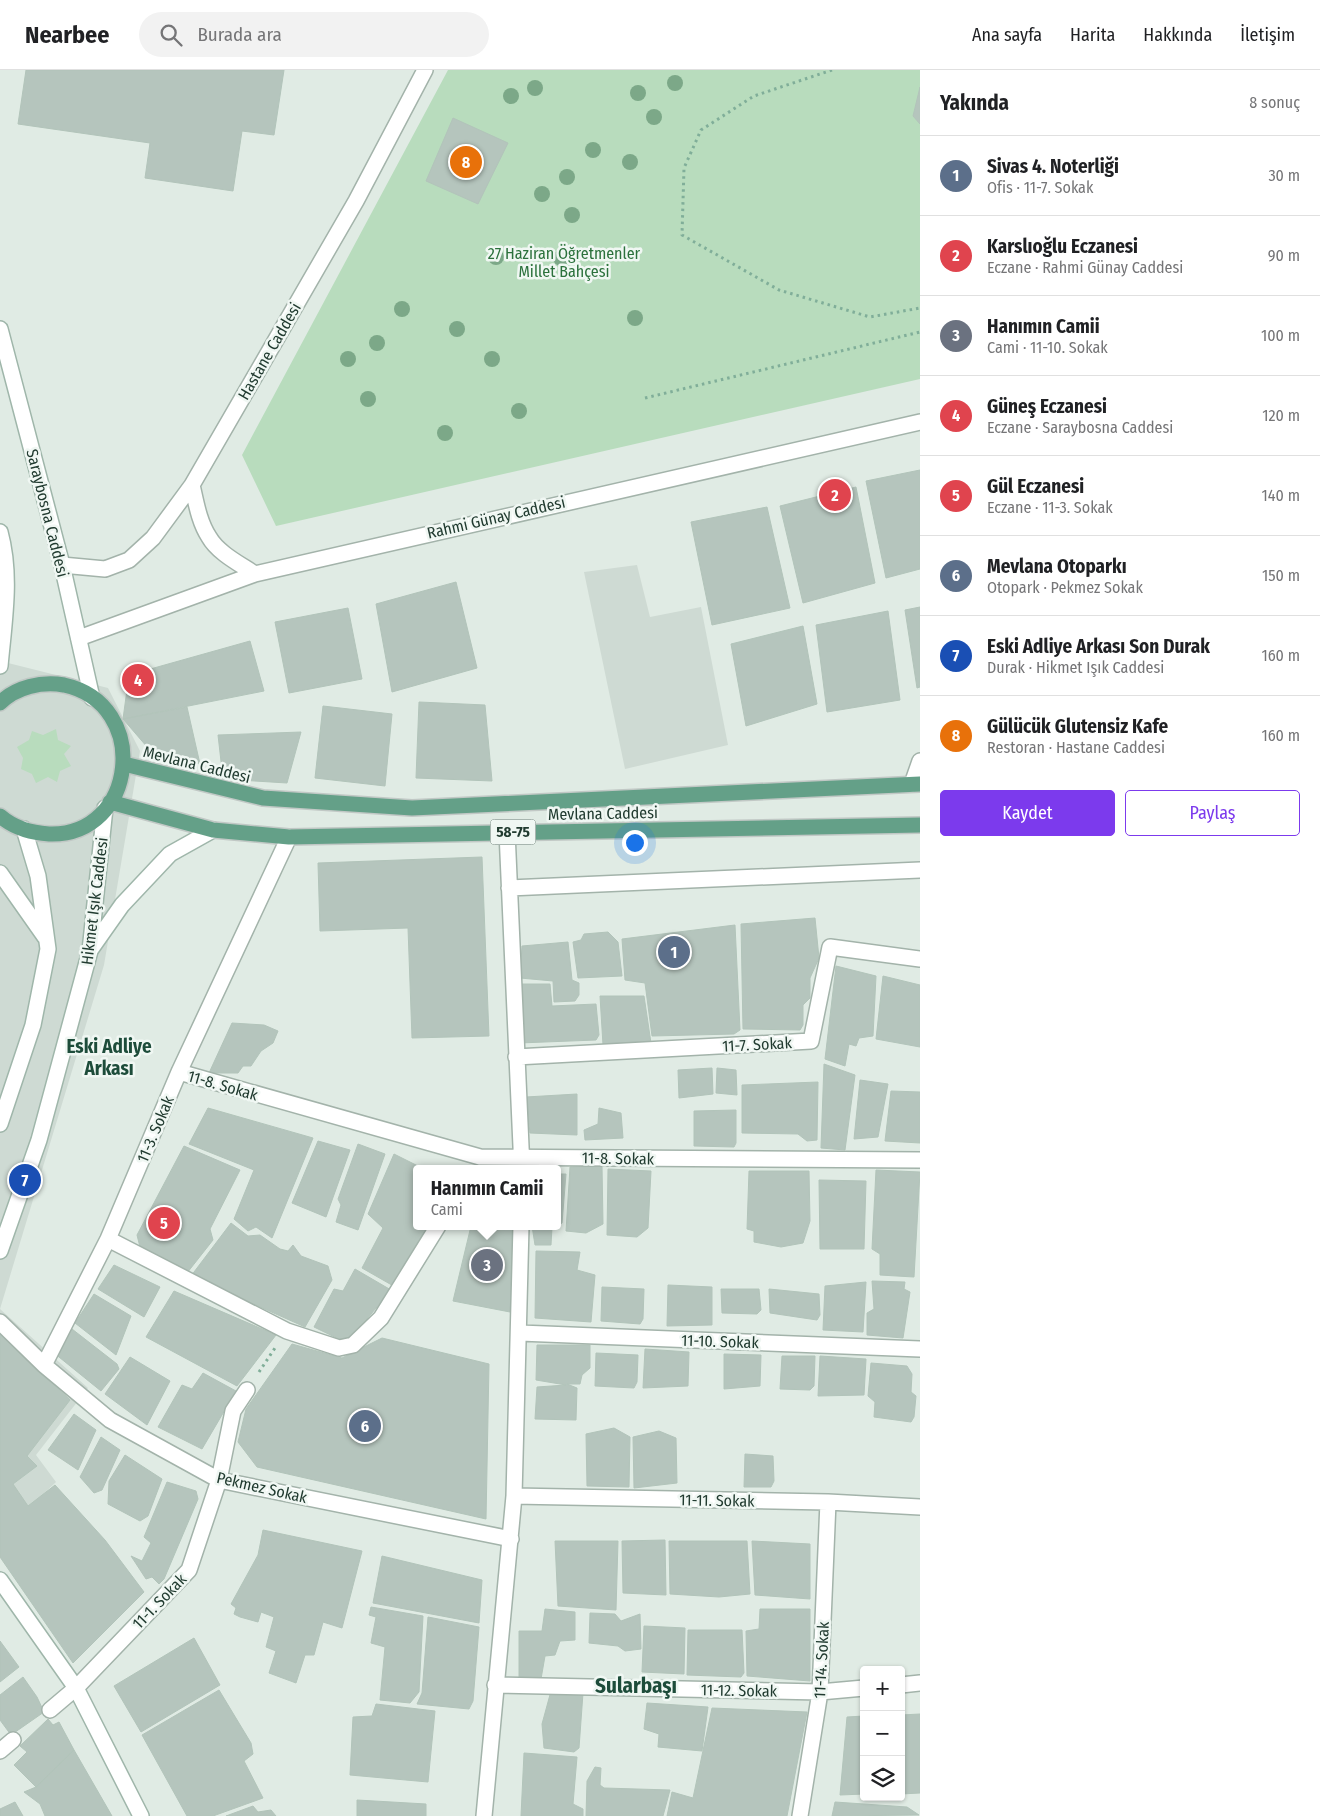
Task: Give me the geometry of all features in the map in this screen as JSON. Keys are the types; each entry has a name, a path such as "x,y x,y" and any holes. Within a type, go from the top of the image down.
{"main road":[{"path":"0,703 16,692 41,684 67,686 92,698 105,708 115,723 122,740 124,764 120,784 108,805 90,822 70,831 52,834 24,830 0,816"},
{"name":"Mevlana Caddesi","path":"124,764 263,798 412,808 916,784"},
{"name":"Mevlana Caddesi","path":"108,805 213,830 289,837 920,825"}],"street":[{"name":"Hastane Caddesi","path":"62,565 105,569 129,560 152,538 192,485 356,201 425,70"},
{"name":"Saraybosna Caddesi","path":"0,328 62,565 92,698"},
{"name":"Rahmi Günay Caddesi","path":"79,638 255,574 920,422"},
{"path":"192,485 209,538 233,559 255,574"},
{"path":"0,532 6,556 6,596 0,666"},
{"path":"916,784 920,760"},
{"name":"Hikmet Işık Caddesi","path":"0,1251 39,1140 90,951 108,805"},
{"path":"0,1124 33,1025 46,958 46,939 38,876 24,830"},
{"path":"90,951 122,905 170,854 213,830"},
{"path":"507,832 522,1163"},
{"name":"11-3. Sokak","path":"44,1365 108,1239 179,1072 289,837"},
{"path":"509,888 920,870"},
{"path":"0,873 46,939"},
{"name":"11-7. Sokak","path":"516,1057 810,1041 830,947 920,959"},
{"name":"11-8. Sokak","path":"179,1072 477,1163 920,1160"},
{"path":"108,1239 287,1331 339,1348 353,1344 381,1318 436,1230"},
{"path":"484,1816 514,1496 520,1333 521,1230"},
{"name":"Pekmez Sokak","path":"0,1322 44,1365 110,1420 219,1480 511,1539"},
{"name":"11-10. Sokak","path":"520,1333 920,1349"},
{"name":"11-1. Sokak","path":"50,1710 76,1688 189,1570 219,1480 233,1411 247,1390"},
{"name":"11-11. Sokak","path":"514,1496 828,1502 920,1507"},
{"name":"11-14. Sokak","path":"800,1816 820,1692 828,1502"},
{"path":"0,1580 76,1688 141,1816"},
{"path":"905,1685 920,1683"},
{"name":"11-12. Sokak","path":"495,1685 820,1692 860,1688"},
{"path":"0,1751 13,1740"}],"path":[{"path":"832,70 754,96 702,130 684,168 682,235 779,290 870,317 920,308"},
{"path":"645,398 920,332"},
{"path":"247,1390 287,1331"}],"shaded area":[{"path":"637,565 650,617 701,607 728,745 625,769 584,572"},
{"path":"0,661 108,688 140,751 104,965 0,1309"},
{"path":"0,1309 88,1388 36,1455 56,1482 0,1535"}],"green space":[{"name":"27 Haziran Öğretmenler Millet Bahçesi","path":"448,70 920,70 920,379 276,526 242,455"},
{"path":"56,729 58,740 71,746 64,754 71,766 60,771 57,782 48,777 36,783 32,774 21,769 23,758 17,747 29,740 32,731 43,735"}],"building":[{"path":"26,70 284,70 274,135 242,131 233,191 145,178 150,143 18,124"},
{"path":"920,87 920,124 913,116"},
{"path":"453,118 508,143 478,204 426,181"},
{"path":"920,470 920,569 886,578 866,481"},
{"path":"856,487 875,583 803,603 780,506"},
{"path":"767,507 790,608 712,625 691,522"},
{"path":"456,582 477,668 392,692 376,604"},
{"path":"920,607 920,687 917,688 905,610"},
{"path":"348,608 362,679 289,693 275,622"},
{"path":"888,611 900,700 827,712 816,625"},
{"path":"803,626 817,704 746,726 731,644"},
{"path":"250,641 264,691 123,719 129,675"},
{"path":"419,702 485,705 492,781 416,778"},
{"path":"323,706 392,714 385,786 315,778"},
{"path":"187,707 200,764 154,755 123,719"},
{"path":"301,732 287,783 223,779 218,735"},
{"path":"482,857 489,1036 412,1038 408,928 320,931 318,863"},
{"path":"815,918 819,958 810,978 810,998 803,1005 803,1025 800,1030 743,1029 741,924"},
{"path":"735,925 740,1030 734,1034 652,1036 645,983 625,980 622,939"},
{"path":"608,932 618,942 622,976 578,978 573,942 581,940 584,934"},
{"path":"568,942 572,980 579,983 579,995 575,1001 554,1002 553,981 520,978 522,946"},
{"path":"836,966 876,976 873,1036 859,1038 856,1046 849,1044 845,1066 825,1059"},
{"path":"883,976 920,985 920,1047 876,1039"},
{"path":"520,984 550,984 552,1006 596,1004 599,1035 596,1040 519,1043"},
{"path":"600,996 644,996 651,1043 603,1045"},
{"path":"232,1023 264,1025 278,1031 273,1043 261,1051 251,1066 243,1066 238,1073 209,1073"},
{"path":"824,1064 855,1075 845,1150 821,1148"},
{"path":"712,1068 713,1094 679,1098 678,1070"},
{"path":"717,1068 736,1070 737,1095 716,1093"},
{"path":"860,1080 888,1084 878,1137 854,1139"},
{"path":"818,1082 817,1140 807,1141 798,1134 742,1133 742,1085"},
{"path":"891,1091 920,1092 920,1143 885,1141"},
{"path":"577,1094 577,1135 530,1133 526,1097"},
{"path":"208,1108 313,1138 272,1238 256,1227 248,1231 234,1219 254,1170 189,1144"},
{"path":"599,1108 621,1113 623,1138 585,1140 584,1130 598,1124"},
{"path":"736,1110 736,1143 734,1147 694,1146 694,1111"},
{"path":"318,1141 350,1150 326,1217 292,1203"},
{"path":"358,1144 385,1154 358,1230 336,1222 341,1205 338,1199"},
{"path":"184,1146 240,1170 210,1229 213,1240 187,1273 140,1247 137,1235"},
{"path":"394,1154 416,1165 413,1165 413,1230 429,1230 397,1288 362,1268 383,1228 368,1214"},
{"path":"602,1166 603,1224 586,1233 566,1231 570,1167"},
{"path":"608,1169 651,1171 648,1228 637,1237 607,1235"},
{"path":"876,1170 920,1172 914,1277 880,1275 880,1254 872,1249"},
{"path":"749,1171 809,1171 810,1221 803,1243 781,1247 754,1242 754,1231 747,1229"},
{"path":"561,1174 566,1174 562,1223"},
{"path":"819,1180 866,1181 864,1249 820,1249"},
{"path":"231,1223 248,1236 260,1235 280,1249 288,1251 293,1245 301,1256 328,1266 332,1280 305,1327 191,1276"},
{"path":"470,1230 515,1230 510,1312 453,1301"},
{"path":"533,1230 552,1230 551,1245 535,1245"},
{"path":"536,1251 580,1252 577,1270 595,1275 591,1322 535,1318"},
{"path":"114,1265 160,1287 144,1317 98,1289"},
{"path":"355,1269 391,1290 347,1343 314,1327 334,1289 343,1291"},
{"path":"872,1281 905,1282 904,1289 910,1292 903,1338 867,1335 867,1313 874,1309"},
{"path":"866,1282 863,1332 823,1330 825,1286"},
{"path":"668,1285 712,1287 712,1325 667,1326"},
{"path":"602,1287 644,1289 643,1319 640,1324 601,1321"},
{"path":"721,1289 759,1289 761,1310 757,1314 722,1313"},
{"path":"769,1289 819,1294 820,1315 817,1320 770,1313"},
{"path":"174,1291 276,1335 237,1386 146,1337"},
{"path":"94,1294 131,1316 116,1355 75,1323"},
{"path":"72,1329 117,1364 119,1369 101,1391 54,1353"},
{"path":"0,1333 70,1400 27,1456 37,1466 13,1484 28,1506 55,1485 105,1540 144,1592 73,1663 0,1557"},
{"path":"382,1338 489,1364 486,1519 257,1467 238,1442 246,1409 292,1344 342,1358"},
{"path":"537,1345 590,1345 590,1368 582,1375 580,1384 567,1384 577,1388 576,1420 535,1419 537,1387 566,1385 536,1380"},
{"path":"645,1349 689,1352 688,1386 643,1388"},
{"path":"596,1353 638,1355 637,1382 634,1388 595,1386"},
{"path":"724,1354 761,1355 760,1386 724,1389"},
{"path":"782,1356 815,1356 814,1386 810,1390 780,1389"},
{"path":"820,1356 866,1359 864,1395 818,1396"},
{"path":"130,1357 170,1381 147,1425 105,1394"},
{"path":"871,1363 907,1366 912,1374 911,1392 916,1396 914,1417 911,1422 874,1417 875,1402 868,1396"},
{"path":"203,1373 236,1391 202,1449 158,1427 182,1385 192,1389"},
{"path":"74,1414 96,1430 78,1470 48,1450"},
{"path":"614,1428 630,1437 629,1487 587,1486 586,1434"},
{"path":"659,1431 676,1438 677,1483 634,1488 633,1437"},
{"path":"101,1437 120,1450 102,1490 94,1493 80,1477"},
{"path":"745,1454 773,1456 774,1481 771,1487 744,1487"},
{"path":"125,1455 162,1479 148,1516 140,1521 108,1504 109,1481"},
{"path":"167,1482 196,1491 198,1499 164,1579 159,1584 152,1577 146,1579 131,1556 142,1561 151,1543 144,1537"},
{"path":"263,1530 362,1551 342,1628 323,1622 314,1655 305,1655 296,1683 269,1673 276,1651 266,1647 274,1617 261,1612 258,1622 240,1617 234,1614 236,1608 231,1604 258,1555"},
{"path":"665,1540 666,1595 623,1593 622,1541"},
{"path":"555,1541 618,1541 616,1610 558,1606"},
{"path":"669,1541 747,1541 750,1594 719,1597 670,1594"},
{"path":"752,1541 810,1544 810,1599 755,1595"},
{"path":"382,1556 482,1580 479,1623 373,1603"},
{"path":"371,1607 423,1616 419,1692 410,1703 380,1700 385,1647 371,1643 376,1617 369,1615"},
{"path":"545,1609 575,1612 575,1640 560,1641 555,1655 545,1656 541,1679 519,1677 519,1631 542,1631"},
{"path":"760,1609 810,1609 810,1681 747,1676 746,1631 759,1629"},
{"path":"590,1613 615,1614 621,1621 640,1614 641,1649 625,1651 618,1646 589,1643"},
{"path":"428,1617 479,1627 473,1701 469,1709 417,1704 422,1693"},
{"path":"644,1626 685,1628 684,1674 642,1672"},
{"path":"688,1630 742,1630 744,1673 741,1677 687,1675"},
{"path":"194,1638 220,1685 141,1732 114,1686"},
{"path":"0,1641 19,1667 0,1682"},
{"path":"23,1677 37,1697 44,1712 11,1735 0,1720 0,1695"},
{"path":"219,1690 251,1743 253,1754 244,1761 263,1798 213,1816 187,1816 142,1735"},
{"path":"551,1691 583,1693 579,1748 574,1752 544,1748 542,1724"},
{"path":"647,1703 708,1707 702,1751 658,1747 659,1734 644,1729"},
{"path":"376,1704 435,1711 428,1782 350,1775 353,1717 372,1716"},
{"path":"712,1708 807,1712 787,1816 667,1816 672,1792 693,1798"},
{"path":"920,1714 920,1793 905,1794 905,1715"},
{"path":"860,1716 860,1794 840,1795 847,1717"},
{"path":"48,1719 53,1725 59,1722 74,1750 36,1787 14,1765 27,1752 20,1746"},
{"path":"74,1750 112,1816 45,1816 40,1804 24,1792 36,1787"},
{"path":"524,1753 577,1757 573,1804 583,1809 583,1816 521,1816"},
{"path":"595,1767 601,1768 600,1785 604,1788 670,1790 663,1816 586,1816 587,1781"},
{"path":"357,1800 426,1804 426,1816 357,1816"},
{"path":"15,1802 23,1816 0,1816 0,1809"},
{"path":"835,1802 907,1807 919,1815 832,1816"},
{"path":"253,1806 258,1812 271,1810 276,1816 226,1816"}],"place":[{"name":"Gülücük Glutensiz Kafe","path":"466,162"},
{"name":"Karslıoğlu Eczanesi","path":"835,495"},
{"name":"Güneş Eczanesi","path":"138,680"},
{"name":"Sivas 4. Noterliği","path":"674,952"},
{"name":"Eski Adliye Arkası Son Durak","path":"25,1180"},
{"name":"Gül Eczanesi","path":"164,1223"},
{"name":"Hanımın Camii","path":"487,1265"},
{"name":"Mevlana Otoparkı","path":"365,1426"}],"district":[{"name":"Eski Adliye Arkası","path":"109,1057"},
{"name":"Sularbaşı","path":"636,1686"}]}
